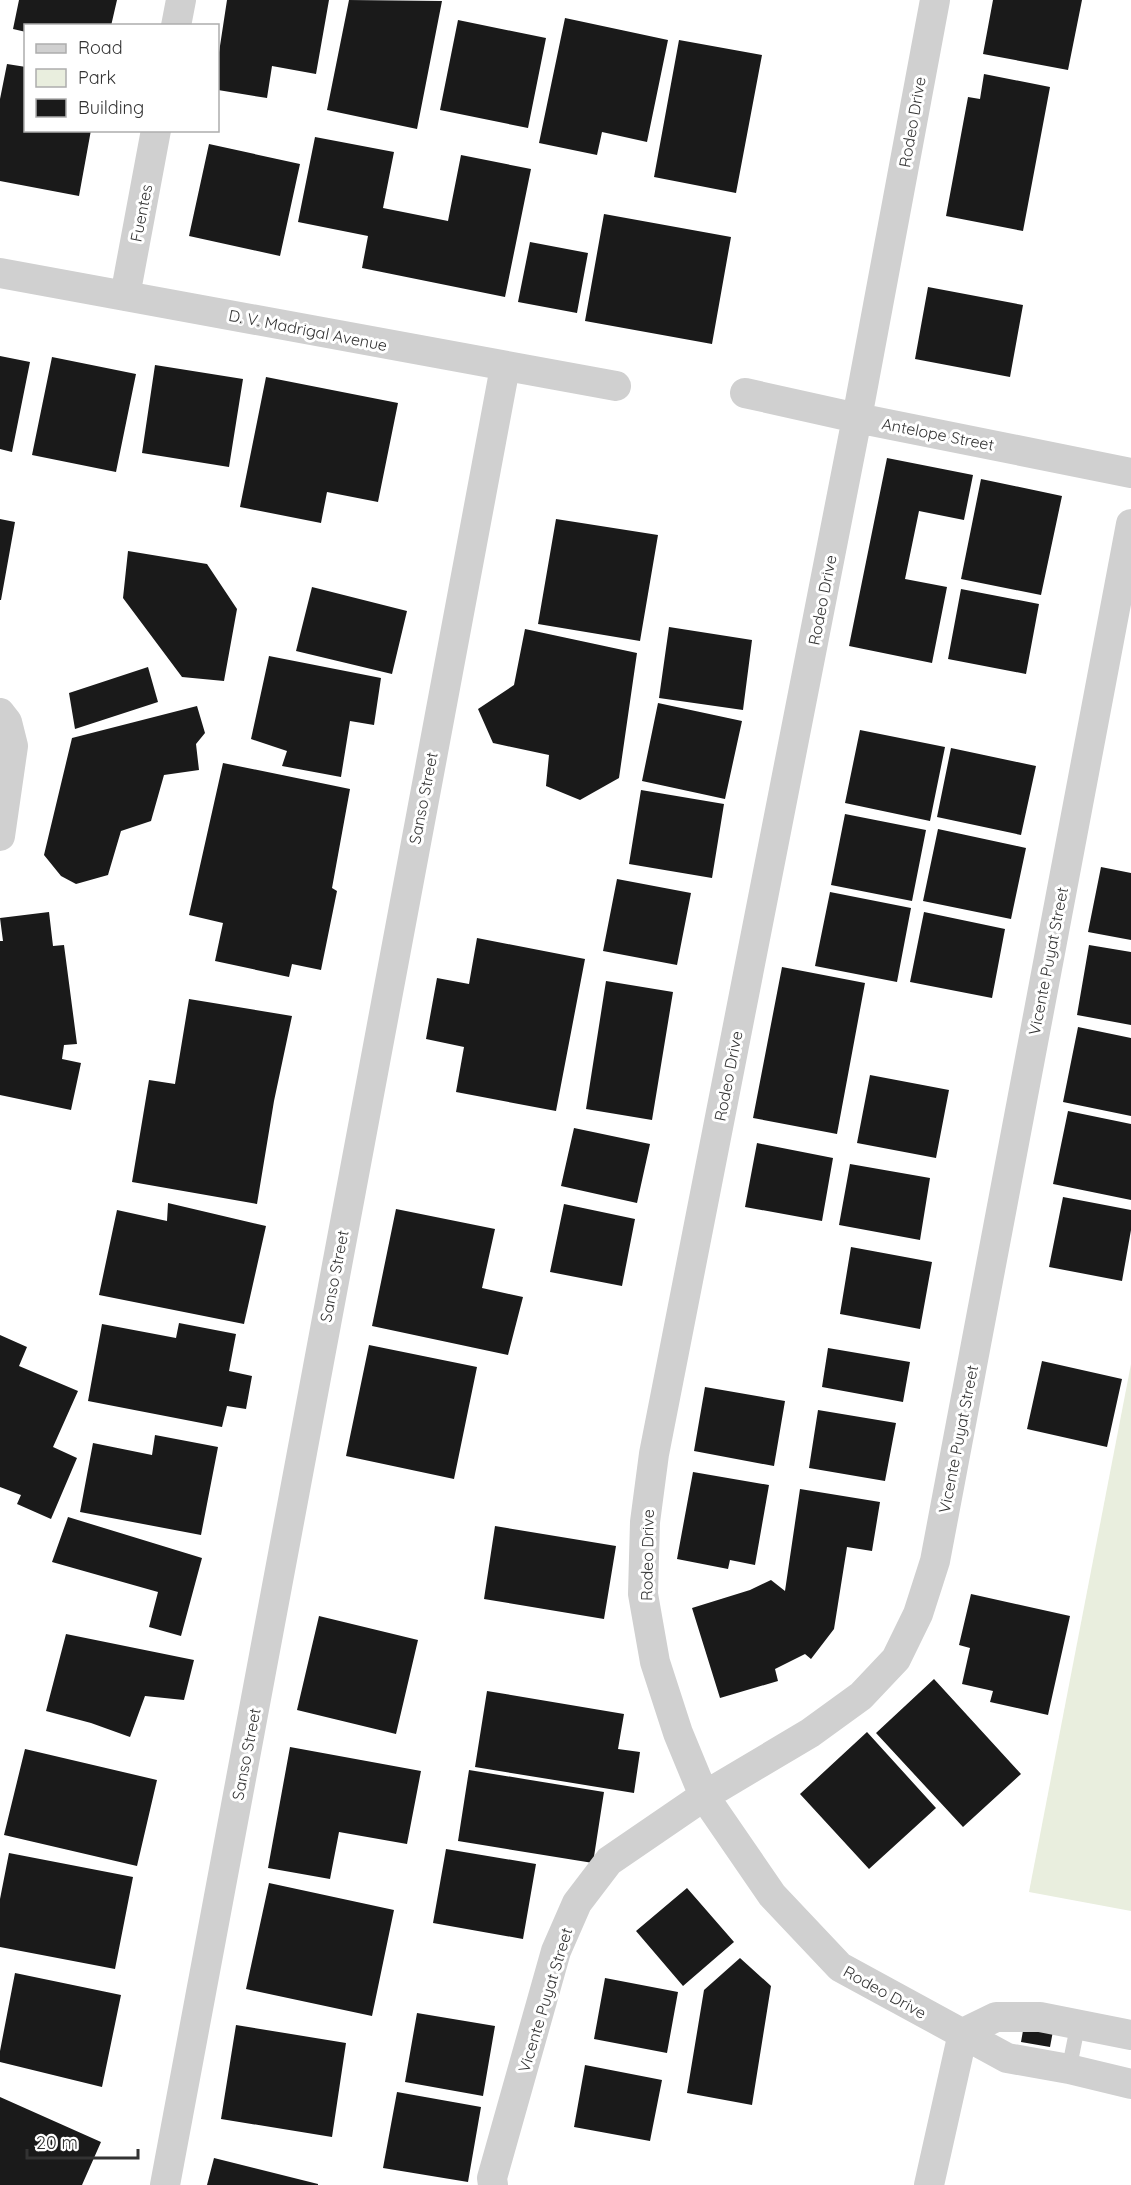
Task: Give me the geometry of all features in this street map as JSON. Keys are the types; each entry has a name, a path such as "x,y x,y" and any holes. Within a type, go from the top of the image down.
{"street":[{"path":"176,24 181,0"},
{"name":"Rodeo Drive","path":"935,0 857,418 656,1442 645,1522 643,1594 655,1662 678,1733 704,1796 772,1895 840,1967 1007,2058 1070,2069 1131,2084"},
{"name":"Fuentes","path":"125,296 156,132"},
{"name":"D. V. Madrigal Avenue","path":"0,273 616,386"},
{"name":"Sanso Street","path":"165,2185 504,367"},
{"name":"Antelope Street","path":"745,393 1131,473"},
{"name":"Vicente Puyat Street","path":"493,2185 492,2178 556,1951 577,1903 609,1861 704,1796 810,1733 861,1696 896,1659 918,1614 935,1561 1131,524"},
{"path":"0,713 7,722 13,747 0,836"},
{"path":"929,2185 963,2034 996,2017 1040,2017 1131,2035"}],"lane":[{"path":"1070,2069 1078,2024"}],"green space":[{"path":"1131,1364 1131,1911 1029,1892"}],"building":[{"path":"19,0 117,0 111,24 24,24 24,32 13,29"},
{"path":"227,0 329,0 316,74 272,66 267,98 219,90 219,52"},
{"path":"349,0 442,1 417,129 327,110"},
{"path":"993,0 1082,0 1068,70 983,54"},
{"path":"565,18 668,40 647,142 602,132 597,155 539,143"},
{"path":"458,20 546,38 528,128 440,110"},
{"path":"679,40 762,55 736,193 654,177"},
{"path":"7,64 24,67 24,132 91,132 79,196 0,181 0,99"},
{"path":"984,74 1050,87 1023,231 946,216 968,97 980,99"},
{"path":"315,137 394,152 383,208 448,221 461,155 531,169 505,297 362,268 368,236 298,222"},
{"path":"209,144 300,164 280,256 189,236"},
{"path":"604,214 731,237 712,344 585,321"},
{"path":"530,242 588,253 577,313 518,302"},
{"path":"928,287 1023,305 1010,377 915,359"},
{"path":"0,356 30,362 12,452 0,449"},
{"path":"52,357 136,374 116,472 32,455"},
{"path":"155,365 243,379 229,467 142,453"},
{"path":"266,377 398,403 378,502 327,492 321,523 240,507"},
{"path":"887,458 973,475 964,520 919,511 905,579 947,587 932,663 849,646"},
{"path":"981,479 1062,496 1041,595 961,579"},
{"path":"0,519 15,522 1,600 0,600"},
{"path":"556,519 658,535 640,641 538,624"},
{"path":"128,551 207,564 237,609 224,681 182,677 123,598"},
{"path":"312,587 407,611 392,674 296,651"},
{"path":"961,589 1039,604 1026,674 948,659"},
{"path":"669,627 752,640 743,710 659,698"},
{"path":"525,629 637,653 619,778 580,800 546,786 549,755 493,743 478,709 514,685"},
{"path":"269,656 381,678 374,725 350,721 341,777 282,766 287,751 251,739"},
{"path":"148,667 158,702 75,729 69,693"},
{"path":"658,703 742,721 725,799 642,781"},
{"path":"197,706 205,733 196,744 199,770 164,775 151,821 121,831 108,875 76,884 61,876 44,855 72,738"},
{"path":"860,730 945,747 930,821 845,803"},
{"path":"951,748 1036,766 1021,835 937,817"},
{"path":"223,763 350,789 332,888 337,891 321,970 292,964 289,977 215,961 223,923 189,915"},
{"path":"641,790 724,804 712,878 629,864"},
{"path":"845,814 926,830 912,901 831,885"},
{"path":"938,829 1026,848 1011,919 923,901"},
{"path":"1101,867 1131,873 1131,940 1088,932"},
{"path":"617,879 691,893 677,965 603,951"},
{"path":"830,892 911,908 897,982 815,966"},
{"path":"49,912 53,946 64,945 77,1044 64,1045 62,1059 81,1063 71,1110 0,1095 0,941 3,941 0,918"},
{"path":"924,912 1005,929 992,998 910,982"},
{"path":"477,938 585,959 556,1111 456,1092 464,1047 426,1039 437,978 469,984"},
{"path":"1089,945 1131,952 1131,1025 1077,1015"},
{"path":"782,967 865,983 837,1134 753,1118"},
{"path":"606,981 673,992 652,1120 586,1109"},
{"path":"189,999 292,1016 274,1101 257,1204 132,1182 149,1080 175,1084"},
{"path":"1078,1027 1131,1038 1131,1116 1063,1102"},
{"path":"870,1075 949,1090 936,1158 857,1143"},
{"path":"1068,1111 1131,1124 1131,1200 1053,1184"},
{"path":"574,1128 650,1144 637,1203 561,1186"},
{"path":"757,1143 833,1158 822,1221 745,1207"},
{"path":"850,1164 930,1178 920,1240 839,1225"},
{"path":"1063,1197 1131,1210 1131,1230 1122,1281 1049,1267"},
{"path":"168,1203 266,1226 244,1324 99,1295 117,1210 167,1221"},
{"path":"564,1204 635,1219 622,1286 550,1272"},
{"path":"396,1209 495,1229 482,1288 523,1297 508,1355 372,1326"},
{"path":"851,1247 932,1262 920,1329 840,1314"},
{"path":"179,1323 236,1334 229,1371 252,1376 246,1409 227,1406 222,1427 88,1401 102,1324 176,1338"},
{"path":"0,1335 27,1347 19,1366 78,1391 53,1447 77,1458 51,1519 17,1504 21,1495 0,1487"},
{"path":"369,1345 477,1367 454,1479 346,1456"},
{"path":"828,1348 910,1362 903,1402 822,1387"},
{"path":"1042,1361 1122,1379 1107,1447 1027,1429"},
{"path":"705,1387 785,1401 774,1466 694,1451"},
{"path":"818,1410 896,1423 885,1481 809,1468"},
{"path":"155,1435 218,1447 201,1535 80,1512 93,1443 152,1455"},
{"path":"693,1472 769,1485 755,1565 730,1560 728,1569 677,1559"},
{"path":"800,1489 880,1502 872,1551 847,1547 834,1629 811,1659 805,1654 775,1669 778,1681 720,1698 692,1608 750,1590 771,1580 785,1591"},
{"path":"68,1517 202,1558 181,1636 149,1627 158,1592 52,1562"},
{"path":"495,1526 616,1546 604,1619 484,1599"},
{"path":"971,1594 1070,1616 1048,1715 990,1702 993,1691 962,1684 970,1648 959,1645"},
{"path":"319,1616 418,1640 396,1734 297,1710"},
{"path":"66,1634 194,1660 184,1700 145,1696 130,1737 91,1723 46,1711"},
{"path":"934,1679 1021,1774 963,1827 876,1733"},
{"path":"487,1691 624,1714 618,1749 640,1752 634,1793 475,1767"},
{"path":"867,1732 936,1808 869,1869 800,1794"},
{"path":"290,1747 421,1771 407,1844 339,1832 330,1879 268,1868"},
{"path":"25,1749 157,1780 137,1866 4,1835"},
{"path":"469,1770 604,1792 593,1863 458,1841"},
{"path":"446,1849 536,1864 523,1939 433,1923"},
{"path":"9,1853 133,1877 115,1969 0,1947 0,1899"},
{"path":"269,1883 394,1910 372,2016 246,1989"},
{"path":"687,1888 734,1942 683,1986 636,1931"},
{"path":"740,1958 771,1986 752,2105 687,2093 704,1990"},
{"path":"15,1973 121,1995 102,2087 0,2062 0,2051"},
{"path":"605,1978 678,1992 667,2053 594,2039"},
{"path":"417,2013 495,2026 483,2096 405,2082"},
{"path":"236,2025 346,2043 332,2137 221,2119"},
{"path":"1024,2025 1053,2031 1050,2047 1021,2042"},
{"path":"585,2065 662,2080 650,2141 574,2127"},
{"path":"397,2092 481,2107 468,2182 383,2168"},
{"path":"0,2097 101,2142 82,2185 0,2185"},
{"path":"214,2158 318,2184 318,2185 207,2185"}]}
